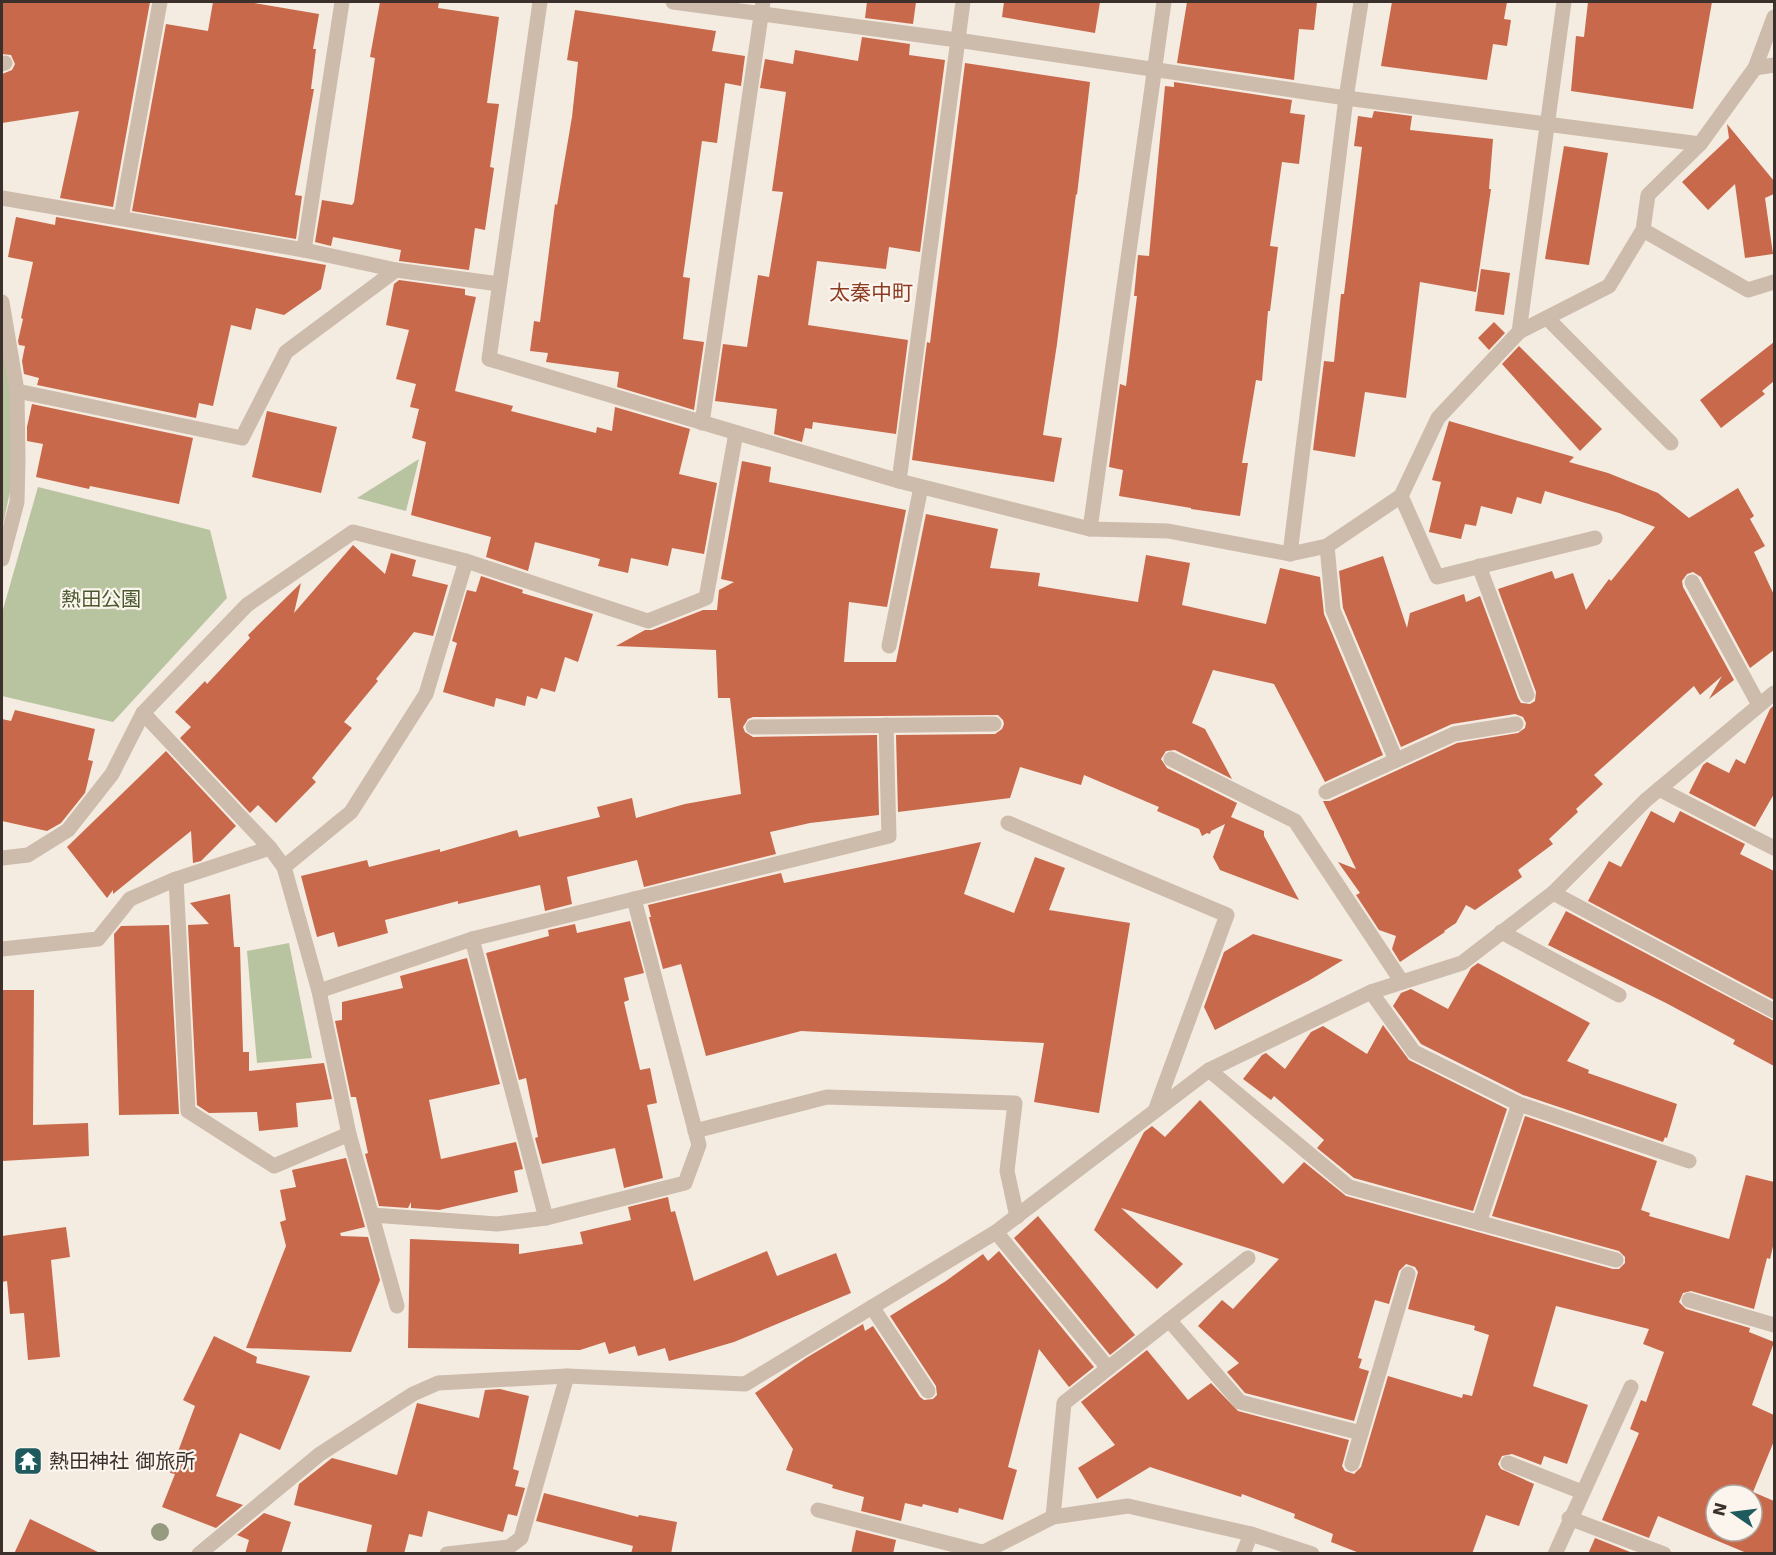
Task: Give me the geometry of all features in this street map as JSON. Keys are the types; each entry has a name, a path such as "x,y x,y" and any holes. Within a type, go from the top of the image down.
{"street":[{"path":"122,218 160,2"},
{"path":"304,249 342,2"},
{"path":"540,2 489,359 899,481 1090,529 1168,531 1290,554 1327,546 1401,496 1438,418 1519,332 1609,286 1643,230 1648,195 1700,144 1755,69 1774,17"},
{"path":"673,2 762,7 1154,70 1346,98 1700,144"},
{"path":"899,481 963,2"},
{"path":"1090,529 1164,2"},
{"path":"1290,554 1346,98 1360,2"},
{"path":"1519,332 1564,2"},
{"path":"702,423 762,7"},
{"path":"1755,69 1774,64"},
{"path":"2,198 304,249 396,270 499,284"},
{"path":"1643,230 1748,290 1774,282"},
{"path":"17,391 242,438 286,352 396,270"},
{"path":"2,302 17,391 17,502 2,559"},
{"path":"1547,318 1671,443"},
{"path":"2,858 28,855 68,830 112,774 143,713 247,605 353,532 466,561 648,621 706,598 736,433"},
{"path":"889,646 921,487"},
{"path":"1401,496 1437,577 1595,538"},
{"path":"1327,546 1333,610 1396,760"},
{"path":"284,867 351,812 426,694 466,561"},
{"path":"1479,566 1527,695"},
{"path":"1692,582 1759,705"},
{"path":"199,1554 320,1454 413,1394 438,1383 567,1376 745,1384 996,1233 1209,1070 1371,992 1462,963 1553,893 1646,800 1774,693"},
{"path":"143,713 270,848 284,867 319,991 349,1134 397,1306"},
{"path":"753,727 994,724"},
{"path":"1326,792 1454,734 1516,724"},
{"path":"319,991 472,939 889,836 886,725"},
{"path":"1172,759 1295,821 1402,982"},
{"path":"1659,789 1774,848"},
{"path":"1008,823 1227,915 1155,1111"},
{"path":"2,949 98,939 130,899 176,879 270,848"},
{"path":"176,879 188,1111 274,1166 349,1134"},
{"path":"1553,893 1774,1011"},
{"path":"372,1215 497,1224 546,1218 685,1183 699,1144 634,899"},
{"path":"1501,932 1619,995"},
{"path":"472,939 546,1218"},
{"path":"1371,992 1414,1052 1519,1104 1689,1161"},
{"path":"1209,1070 1349,1187 1616,1260"},
{"path":"695,1131 827,1098 1015,1103 1007,1171 1017,1217"},
{"path":"1479,1223 1519,1104"},
{"path":"996,1233 1108,1368"},
{"path":"1053,1517 1064,1403 1248,1258"},
{"path":"1353,1464 1408,1274"},
{"path":"1689,1300 1774,1321"},
{"path":"872,1307 928,1391"},
{"path":"1169,1320 1240,1402 1361,1433"},
{"path":"447,1554 509,1547 521,1538 567,1376"},
{"path":"1555,1554 1569,1518 1631,1387"},
{"path":"1508,1463 1582,1492"},
{"path":"818,1510 981,1553 1053,1517 1128,1506 1251,1534 1312,1554"},
{"path":"1569,1518 1664,1554"},
{"path":"1243,1554 1251,1534"}],"green space":[{"path":"2,342 20,428 13,478 2,529"},
{"path":"419,459 406,511 357,498"},
{"name":"熱田公園","path":"38,487 210,530 227,598 113,722 2,696 2,613"},
{"path":"289,943 312,1058 257,1063 247,951"}],"building":[{"path":"2,2 150,2 113,207 60,198 79,111 2,123 2,74 12,70 15,64 11,55 2,54"},
{"path":"213,2 248,2 319,14 313,49 316,49 311,89 314,89 295,195 302,196 296,239 132,211 166,24 208,31"},
{"path":"380,2 439,2 438,8 499,17 487,103 499,104 490,167 494,168 485,230 475,228 469,270 399,261 401,250 333,237 331,246 315,242 322,200 352,205 354,202 375,58 370,57"},
{"path":"867,2 916,2 913,24 865,18"},
{"path":"1004,2 1100,2 1095,33 1002,17"},
{"path":"1187,2 1317,2 1314,30 1299,29 1294,80 1177,63"},
{"path":"1392,2 1507,2 1504,19 1511,20 1507,46 1493,44 1487,80 1381,66"},
{"path":"1588,2 1712,2 1693,109 1571,91 1576,36 1584,37"},
{"path":"575,10 716,31 712,51 745,56 741,86 725,83 717,143 702,141 683,277 690,278 683,339 704,342 694,410 617,387 619,372 546,362 548,353 530,351 534,321 540,322 555,204 557,205 572,117 578,62 567,60"},
{"path":"862,37 910,44 909,55 945,60 920,252 889,247 886,269 817,261 808,325 908,340 896,434 813,422 812,429 805,428 802,442 774,434 777,409 715,401 723,344 747,347 758,275 769,277 783,192 772,191 786,92 760,88 765,59 793,64 795,50 858,61"},
{"path":"965,63 1090,82 1077,195 1043,435 1062,438 1054,482 912,460 927,342 930,343"},
{"path":"1174,82 1292,100 1290,113 1305,115 1299,164 1282,162 1270,246 1278,247 1270,311 1268,311 1262,381 1256,380 1242,463 1248,463 1240,516 1119,496 1123,470 1109,467 1120,384 1126,386 1137,296 1134,296 1138,255 1149,256 1165,86 1174,87"},
{"path":"1374,111 1412,116 1410,130 1493,139 1489,189 1491,189 1476,292 1420,282 1406,398 1365,392 1355,457 1313,450 1324,361 1334,362 1341,294 1344,294 1362,147 1354,146 1358,116 1372,118"},
{"path":"1727,124 1774,181 1774,194 1765,198 1773,254 1745,258 1735,184 1708,210 1682,182 1729,138"},
{"path":"1564,146 1608,153 1589,265 1545,259"},
{"path":"16,217 55,225 56,217 326,265 321,289 284,315 256,308 251,330 231,325 213,406 199,403 196,418 37,385 39,378 24,374 22,361 25,346 19,345 18,341 33,262 8,257"},
{"path":"1481,269 1510,273 1504,315 1475,311"},
{"path":"399,280 465,289 465,295 476,297 455,391 513,406 511,411 596,433 597,427 612,431 615,407 690,429 679,474 717,483 704,554 672,548 668,566 631,558 628,573 598,566 600,559 535,542 528,571 486,557 491,537 411,515 426,442 412,438 419,409 410,407 416,384 396,379 409,330 386,325 394,284"},
{"path":"1494,322 1505,333 1489,350 1478,338"},
{"path":"1774,342 1774,381 1762,391 1765,394 1721,428 1700,400"},
{"path":"1519,346 1602,429 1580,451 1502,364"},
{"path":"32,404 193,438 179,504 90,486 89,489 36,477 43,444 27,441 27,427"},
{"path":"267,411 337,427 321,493 252,477"},
{"path":"1449,421 1574,457 1569,462 1608,473 1658,493 1689,518 1738,488 1754,516 1750,519 1765,546 1754,552 1774,595 1774,650 1750,668 1701,577 1693,572 1687,574 1682,581 1683,587 1734,680 1709,699 1722,676 1700,695 1694,686 1594,775 1603,784 1549,839 1553,844 1518,870 1522,877 1475,910 1466,905 1456,923 1400,962 1392,949 1396,936 1379,930 1356,895 1360,893 1338,862 1356,869 1323,801 1330,801 1457,743 1518,733 1525,728 1526,723 1523,717 1515,714 1452,724 1401,747 1343,608 1339,571 1383,556 1407,628 1410,613 1464,594 1466,602 1480,596 1518,698 1521,703 1530,704 1535,701 1536,692 1498,589 1552,571 1555,579 1573,573 1586,610 1609,579 1611,581 1655,527 1619,513 1545,491 1541,504 1517,497 1512,514 1481,506 1476,526 1465,524 1461,539 1429,532 1441,482 1432,480"},
{"path":"742,461 771,467 769,482 906,510 887,607 849,602 844,662 896,662 926,514 998,529 990,568 1040,573 1038,586 1138,602 1146,555 1190,563 1182,605 1266,624 1280,568 1320,577 1324,614 1383,755 1325,782 1274,684 1213,670 1192,723 1205,729 1232,779 1175,750 1166,751 1161,759 1167,768 1237,803 1231,817 1264,831 1264,836 1299,900 1220,870 1213,857 1225,824 1211,831 1210,834 1202,836 1199,829 1157,811 1159,807 1084,775 1081,785 1020,767 1010,798 898,812 896,735 995,734 1002,729 1004,724 998,715 753,717 748,719 743,727 745,732 753,737 877,735 879,815 810,823 770,832 776,854 644,887 637,860 567,877 572,904 545,911 540,885 458,904 458,901 385,920 388,933 338,947 334,932 317,937 301,876 367,860 369,867 440,849 440,852 517,830 519,837 600,817 597,807 632,798 636,818 685,804 741,794 730,698 718,698 716,650 616,646 645,630 652,630 703,610 717,610 719,590 734,582 721,579"},
{"path":"353,545 385,574 391,553 416,560 412,576 448,585 433,636 414,632 344,722 352,728 312,778 316,782 276,823 258,805 250,813 180,738 191,727 175,712 205,681 207,684 250,638 248,635 301,583 294,613"},
{"path":"481,576 523,590 522,593 593,614 578,662 565,657 555,692 541,688 537,699 527,696 525,706 496,698 494,707 443,692 457,643 452,641 467,590 476,592"},
{"path":"1774,705 1774,794 1755,827 1689,793 1703,765 1707,762 1729,773 1736,759 1745,764 1770,709"},
{"path":"15,710 95,729 88,760 93,761 85,793 61,823 47,831 2,821 2,719 11,721"},
{"path":"166,751 236,826 201,861 193,863 191,831 113,894 113,890 107,898 67,847"},
{"path":"1651,811 1674,823 1680,811 1745,844 1740,854 1774,871 1774,1000 1588,901 1609,861 1621,867"},
{"path":"981,842 964,894 1014,913 1035,857 1065,868 1049,910 1130,923 1099,1113 1034,1102 1044,1043 801,1031 706,1056 681,964 663,969 648,905 781,873 784,883"},
{"path":"230,894 234,947 240,947 243,1052 249,1052 249,1071 324,1063 332,1099 296,1103 298,1127 259,1131 257,1112 209,1113 197,1105 188,925 209,924 190,903"},
{"path":"1566,911 1774,1021 1774,1066 1733,1044 1735,1040 1666,1003 1548,945"},
{"path":"630,921 644,973 624,978 629,1000 624,1002 640,1070 650,1068 657,1103 647,1105 663,1178 624,1188 615,1148 542,1164 535,1138 538,1137 526,1078 519,1080 486,953 549,936 548,930 575,924 577,933"},
{"path":"169,925 179,1114 119,1115 114,934 121,926"},
{"path":"1253,934 1343,960 1215,1030 1204,1007 1224,952"},
{"path":"467,958 500,1084 429,1100 441,1159 516,1142 523,1169 514,1171 518,1192 439,1210 411,1208 411,1202 408,1208 379,1206 365,1154 368,1153 356,1097 351,1097 335,1021 342,1020 342,1002 403,988 400,976"},
{"path":"1478,963 1590,1023 1567,1061 1589,1070 1588,1073 1677,1104 1667,1138 1665,1137 1663,1142 1523,1095 1421,1044 1393,1006 1401,993 1411,989 1448,1009 1471,968"},
{"path":"2,990 34,990 33,1125 88,1123 89,1156 2,1161"},
{"path":"1383,1025 1409,1060 1507,1109 1473,1211 1354,1178 1317,1148 1324,1140 1274,1096 1271,1100 1243,1079 1266,1053 1285,1069 1311,1032 1323,1026 1367,1054"},
{"path":"1200,1100 1283,1184 1304,1162 1346,1196 1613,1269 1619,1269 1625,1263 1625,1257 1619,1251 1492,1216 1525,1116 1657,1161 1641,1210 1650,1213 1649,1216 1729,1239 1746,1175 1774,1182 1774,1242 1770,1259 1767,1258 1754,1309 1691,1291 1683,1293 1679,1302 1686,1309 1750,1328 1749,1332 1774,1342 1752,1405 1774,1415 1774,1441 1757,1483 1704,1483 1704,1535 1658,1516 1649,1538 1602,1520 1639,1433 1630,1429 1641,1400 1646,1402 1664,1352 1643,1344 1649,1329 1556,1306 1533,1386 1588,1405 1567,1464 1544,1456 1541,1465 1512,1454 1502,1456 1498,1464 1501,1469 1534,1484 1519,1526 1486,1515 1472,1554 1362,1554 1331,1542 1333,1534 1294,1518 1295,1514 1242,1494 1241,1497 1150,1467 1097,1499 1078,1468 1115,1445 1081,1402 1147,1350 1188,1400 1211,1383 1238,1411 1349,1440 1342,1466 1345,1471 1354,1474 1361,1467 1388,1376 1462,1398 1463,1394 1472,1396 1489,1335 1474,1330 1475,1326 1408,1309 1418,1272 1415,1267 1406,1264 1399,1271 1389,1304 1375,1300 1358,1358 1362,1359 1359,1368 1369,1371 1354,1421 1245,1393 1227,1372 1239,1363 1198,1326 1222,1300 1233,1309 1279,1259 1121,1208 1183,1264 1157,1289 1094,1230 1144,1132 1152,1126 1165,1137"},
{"path":"346,1158 365,1227 340,1233 341,1236 368,1237 380,1280 351,1352 246,1348 286,1246 280,1222 286,1220 280,1190 296,1187 292,1170"},
{"path":"668,1197 671,1212 675,1211 694,1281 767,1251 777,1276 836,1253 851,1293 734,1342 669,1361 665,1348 638,1356 635,1346 609,1354 605,1342 580,1350 408,1348 410,1239 519,1244 519,1254 583,1244 580,1232 631,1220 628,1207"},
{"path":"1038,1216 1135,1335 1110,1355 1014,1238"},
{"path":"66,1227 70,1257 51,1260 60,1357 28,1360 24,1313 10,1314 7,1281 2,1282 2,1236"},
{"path":"999,1251 1094,1367 1069,1387 1039,1349 1008,1467 1017,1470 1003,1520 959,1508 958,1513 923,1504 922,1507 905,1503 901,1521 861,1511 864,1497 832,1488 833,1485 786,1470 793,1449 755,1393 806,1358 863,1324 865,1331 873,1326 920,1397 924,1400 933,1399 937,1395 936,1386 890,1316 946,1281 983,1254 988,1261"},
{"path":"214,1336 257,1357 256,1363 310,1376 280,1450 240,1433 216,1496 243,1505 216,1528 162,1507 175,1474 170,1473 195,1406 183,1400"},
{"path":"500,1389 529,1396 513,1469 519,1471 515,1486 525,1488 517,1516 508,1514 503,1532 428,1511 422,1537 409,1534 404,1554 366,1554 372,1525 294,1505 299,1484 332,1458 397,1475 417,1403 479,1418 485,1390"},
{"path":"544,1493 638,1517 639,1515 677,1522 671,1554 631,1554 633,1546 536,1521"},
{"path":"1764,1497 1774,1501 1774,1554 1749,1554 1723,1543 1764,1543"},
{"path":"264,1513 291,1522 281,1554 245,1554 249,1540 237,1535"},
{"path":"30,1519 102,1554 14,1554"},
{"path":"856,1530 896,1540 893,1554 851,1554"},
{"path":"1595,1538 1635,1554 1588,1554"}],"place":[{"name":"熱田神社 御旅所","path":"28,1461"}],"district":[{"name":"太秦中町","path":"871,293"}]}
